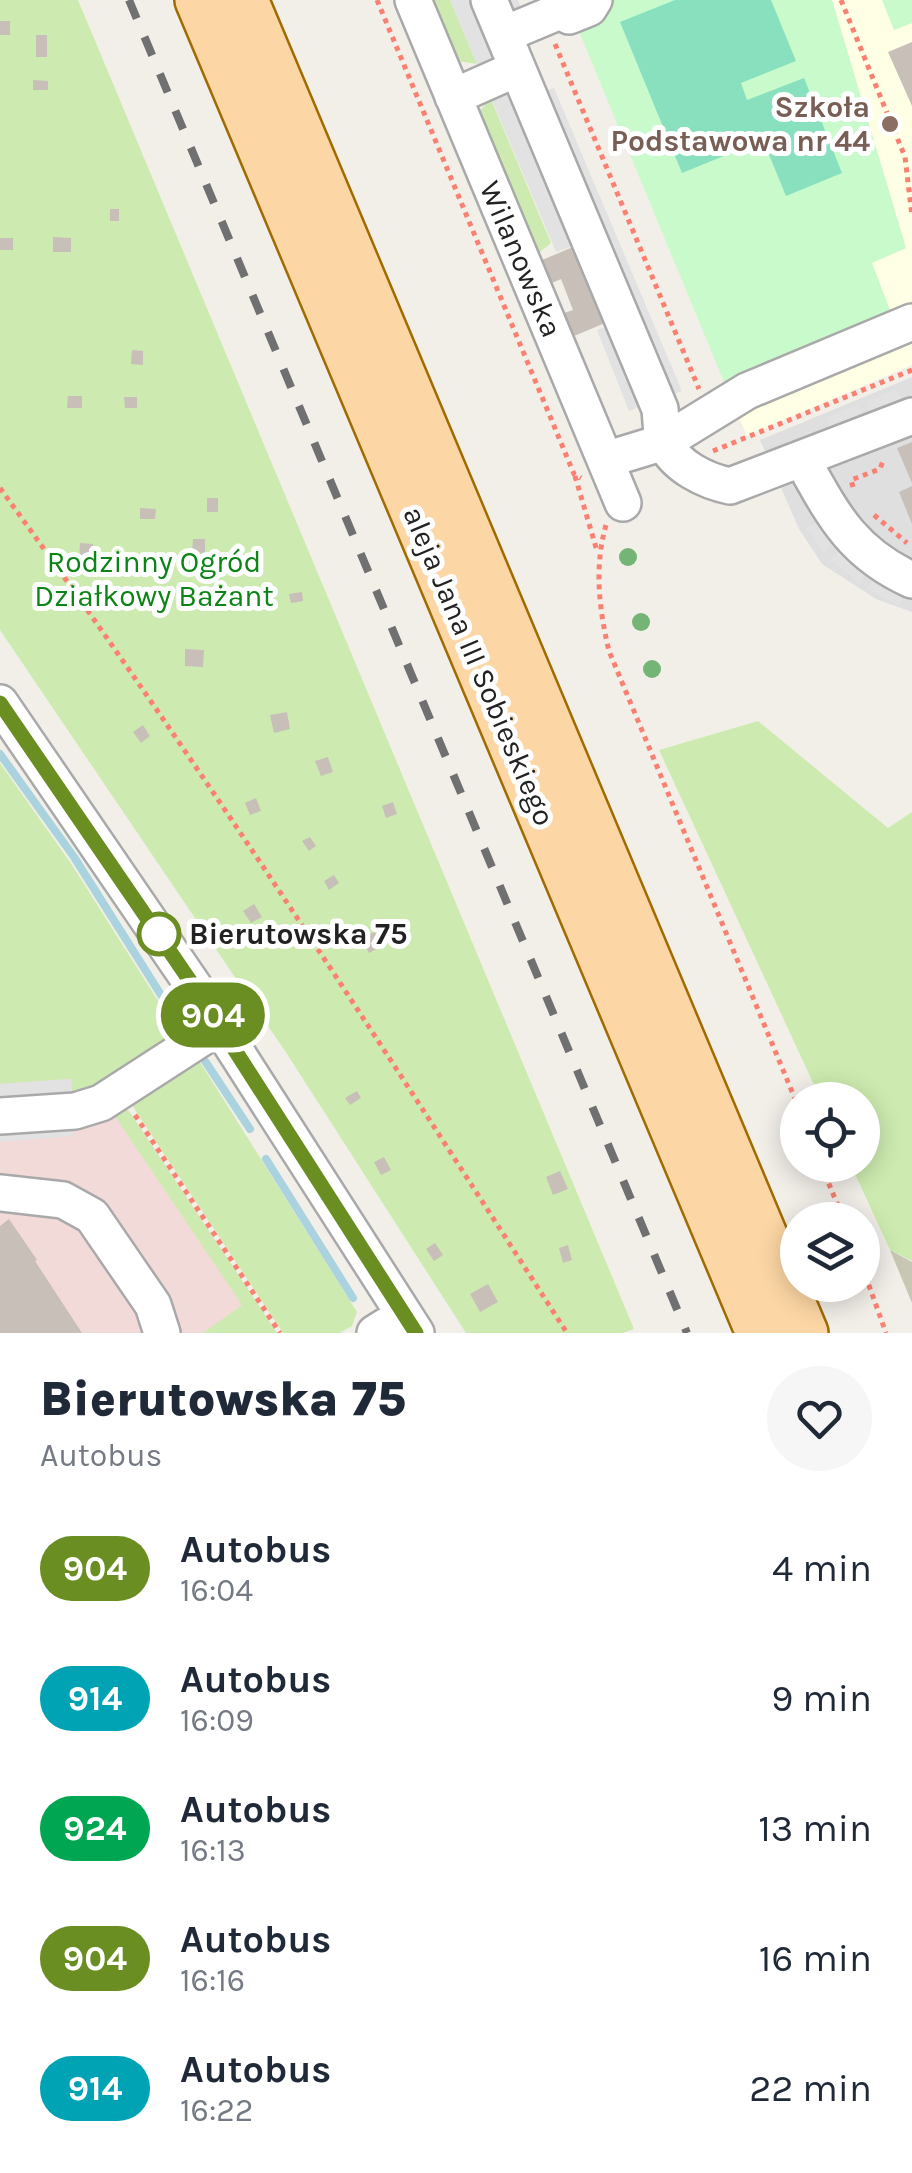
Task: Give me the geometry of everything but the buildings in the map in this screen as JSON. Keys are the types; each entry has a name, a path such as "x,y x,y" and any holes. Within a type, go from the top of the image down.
{"main road":[{"name":"aleja Jana III Sobieskiego","path":"198,0 759,1333"},
{"name":"aleja Jana III Sobieskiego","path":"245,0 805,1333"}],"street":[{"name":"Wilanowska","path":"413,0 604,480"},
{"path":"489,0 660,409 664,442 684,466 707,481 730,486 912,416"},
{"path":"504,34 557,10 568,16 589,8 594,0"},
{"path":"454,97 516,69"},
{"path":"604,480 747,392 912,322"},
{"path":"802,460 839,526 882,566 912,580"},
{"path":"0,703 220,1026 398,1327"},
{"path":"0,1116 75,1111 101,1103 220,1026"},
{"path":"0,1192 64,1200 92,1216 153,1306 162,1333"}],"path":[{"path":"377,0 604,480 608,517 598,554"},
{"path":"841,0 904,157 912,216"},
{"path":"557,10 710,415"},
{"path":"701,456 912,370"},
{"path":"604,480 598,554 601,618 609,652 788,1082"},
{"path":"0,488 102,628 292,907 567,1333"},
{"path":"870,512 906,540 912,556"},
{"path":"120,1091 280,1333"},
{"path":"877,1302 886,1333"}],"shaded area":[{"path":"450,0 518,0 530,31 516,38 539,93 554,88 682,391 629,411 597,330 608,326 574,246 556,252"},
{"name":"Szkoła Podstawowa nr 44","path":"832,0 912,0 912,365 747,436 729,394 871,262 906,248"},
{"path":"912,377 912,612 876,599 822,564 799,529 760,440"},
{"path":"897,389 905,406 873,419 866,402"},
{"path":"858,405 865,422 834,436 826,418"},
{"path":"823,520 837,540 824,553 806,528"},
{"path":"843,546 870,568 860,583 831,560"},
{"path":"877,572 907,589 900,606 867,589"},
{"path":"0,950 113,1113 129,1111 277,1333 0,1333"},
{"path":"71,1079 74,1136 0,1142 0,1084"},
{"path":"890,1250 912,1262 912,1303"}],"green space":[{"name":"Rodzinny Ogród Działkowy Bażant","path":"0,0 78,0 634,1329 623,1333 466,1333 287,1054 0,630"},
{"path":"427,0 450,0 477,64 457,61"},
{"path":"566,0 832,0 906,248 872,263 894,321 729,394"},
{"path":"675,0 771,0 796,61 741,83 747,100 804,78 842,173 786,196 763,140 682,173 620,22"},
{"path":"882,0 912,0 912,23 894,30"},
{"path":"491,99 551,243 534,257 478,124 479,111"},
{"path":"758,721 888,828 912,812 912,1261 890,1250 880,1228 880,1202 868,1202 859,1182 880,1182 880,1082 813,1082 659,750"},
{"path":"0,763 72,865 179,1034 87,1095 72,1094 70,1079 0,1084"},
{"path":"198,1059 357,1312 352,1326 340,1333 283,1333 133,1107 134,1101"},
{"path":"122,1108 129,1111 277,1333 203,1333 242,1305 113,1113"}],"waterway":[{"path":"0,754 74,857 180,1025"},
{"path":"205,1061 250,1129"},
{"path":"266,1159 353,1298"}],"railway":[{"path":"129,0 687,1333"}],"bus line":[{"name":"904","path":"0,703 199,994 416,1333"}],"place":[{"name":"Szkoła Podstawowa nr 44","path":"890,124"},
{"name":"Bierutowska 75","path":"159,934"}]}
